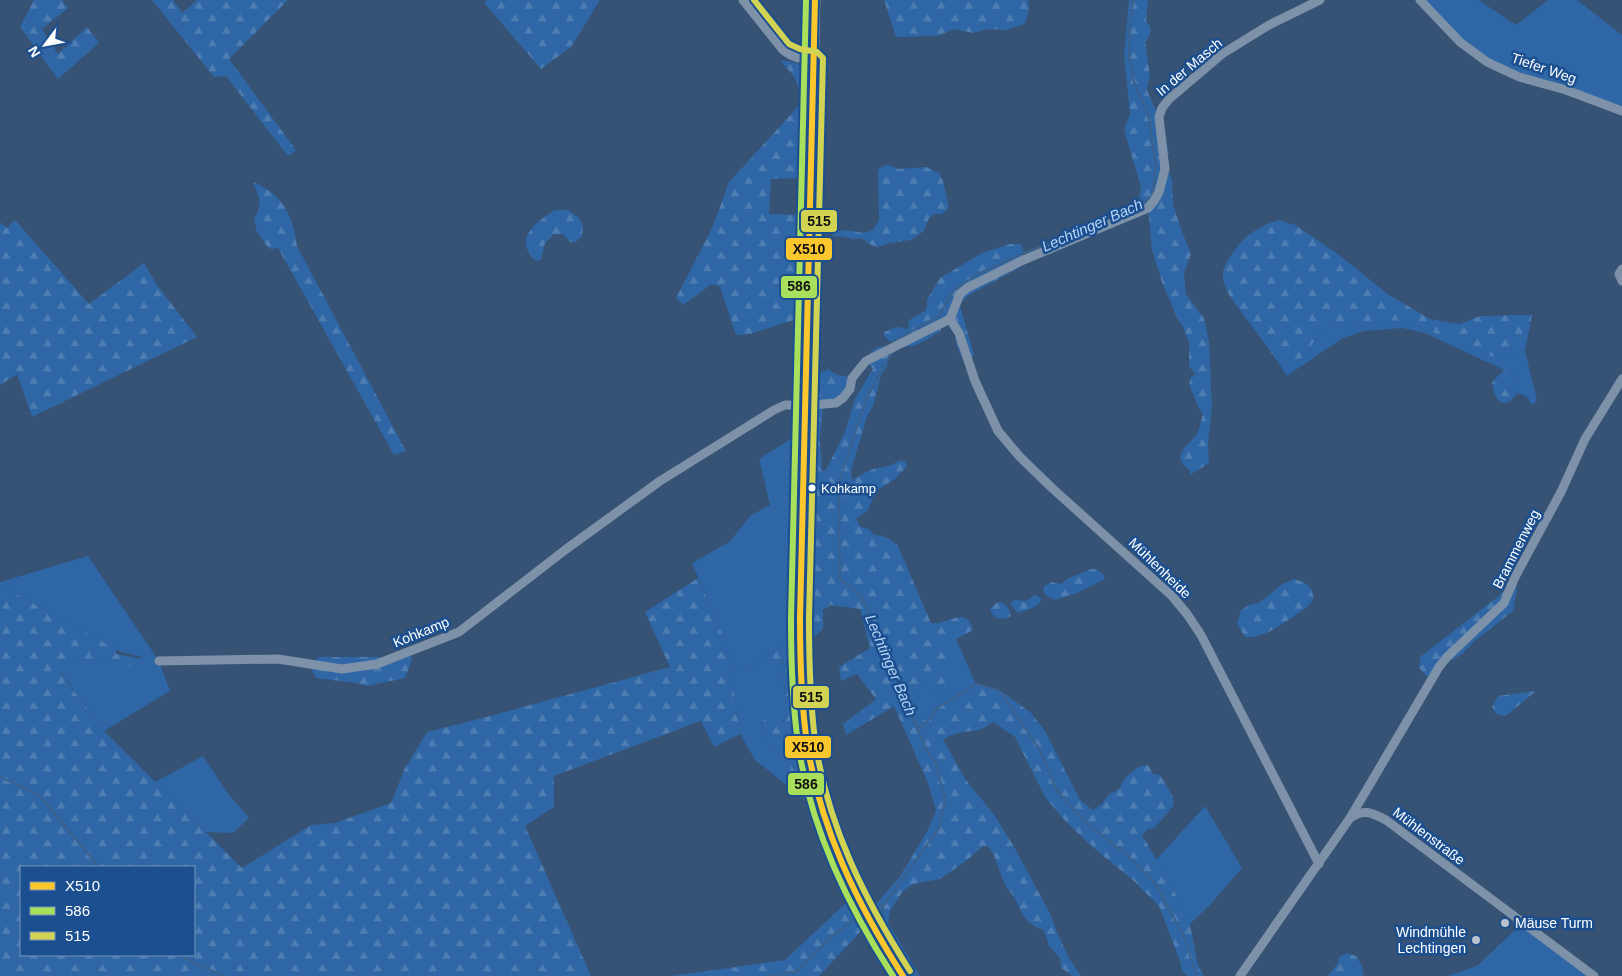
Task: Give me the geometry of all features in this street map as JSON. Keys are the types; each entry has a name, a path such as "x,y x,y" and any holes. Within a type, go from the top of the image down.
{"main road":[{"path":"815,0 800,639 802,700 810,759 820,805 842,866 863,911 903,976"}],"street":[{"path":"743,0 783,50 799,59 814,60"},
{"name":"In der Masch","path":"950,319 960,294 967,288 1021,261 1148,208 1160,192 1165,169 1159,117 1162,108 1169,99 1222,54 1269,25 1320,0"},
{"name":"Tiefer Weg","path":"1420,0 1460,42 1487,62 1519,77 1566,90 1622,111"},
{"path":"1622,269 1619,274 1622,281"},
{"path":"805,405 836,403 843,398 850,388 852,378 866,361 950,319"},
{"name":"Mühlenheide","path":"950,319 959,333 975,381 998,431 1026,463 1160,585 1187,614 1201,635 1319,864"},
{"name":"Brammenweg","path":"1350,818 1446,657 1504,603 1515,577 1561,492 1585,439 1622,379"},
{"name":"Kohkamp","path":"159,661 278,660 342,669 377,664 459,632 565,550 660,481 774,410 785,405 805,405"},
{"name":"Mühlenstraße","path":"1350,818 1358,813 1366,812 1386,820 1594,976"},
{"path":"1240,976 1350,818"}],"green space":[{"path":"34,0 62,0 68,8 42,29 58,54 87,27 99,43 58,79 20,27"},
{"path":"152,0 173,0 182,13 197,0 288,0 229,59 296,150 288,156 226,76 214,77"},
{"path":"487,0 600,0 571,47 541,69 484,3"},
{"path":"884,0 1028,0 1029,10 1025,24 1006,30 989,29 973,33 955,29 937,36 896,37"},
{"path":"1129,0 1148,0 1146,21 1150,27 1150,32 1145,43 1150,76 1147,90 1159,117 1163,116 1164,135 1169,152 1168,168 1172,181 1173,204 1191,254 1184,274 1186,294 1204,318 1209,342 1212,407 1208,443 1209,463 1190,475 1190,470 1183,465 1181,455 1197,434 1203,414 1199,409 1189,384 1191,377 1196,374 1189,367 1189,344 1162,282 1152,250 1148,208 1139,197 1141,187 1124,130 1130,114 1124,55"},
{"path":"1420,0 1479,0 1516,25 1548,0 1577,0 1622,35 1622,111 1519,77 1460,42"},
{"path":"780,60 800,65 807,73 804,178 771,179 769,214 803,215 800,318 750,334 736,335 720,287 712,284 683,305 676,298 712,228 729,182 803,101 795,78"},
{"path":"889,165 899,169 926,167 939,173 943,181 949,208 942,214 935,214 929,218 924,231 911,240 877,247 869,244 862,238 833,236 832,232 847,230 864,233 873,230 879,220 878,170 883,166"},
{"path":"253,182 272,193 285,207 293,225 297,246 406,451 394,455 278,248 269,249 257,232 254,219 259,209 260,201"},
{"path":"555,210 568,210 579,218 583,227 582,236 576,242 570,242 563,234 554,234 545,243 541,260 536,261 529,253 526,239 529,232 540,220"},
{"path":"15,220 89,304 144,263 157,285 197,337 32,417 17,374 0,385 0,222 7,228"},
{"path":"1278,220 1295,225 1338,254 1389,295 1430,319 1460,324 1480,316 1532,315 1525,351 1497,358 1428,330 1394,320 1366,325 1326,327 1298,362 1278,362 1229,295 1224,284 1223,271 1231,255 1246,237 1257,229"},
{"path":"1010,244 1022,246 1021,267 969,295 960,306 974,355 968,360 960,355 955,338 959,333 950,319 941,324 941,330 927,340 912,346 898,345 884,336 884,332 897,327 908,329 909,320 927,308 927,300 940,278 982,253"},
{"path":"1394,320 1428,330 1497,358 1525,351 1537,400 1532,405 1526,396 1518,393 1513,375 1504,370 1425,333 1402,328 1364,331 1343,338 1287,376 1278,362 1298,362 1326,327 1366,325"},
{"path":"885,346 889,355 887,366 881,375 873,406 867,416 851,470 852,480 871,470 900,460 905,461 907,466 895,479 876,491 868,510 856,519 861,527 869,529 874,535 893,541 898,546 931,623 961,617 966,618 970,622 973,630 939,650 946,656 953,683 952,689 937,692 914,684 911,700 916,717 928,721 937,708 976,684 999,690 1030,712 1045,731 1080,800 1093,810 1103,803 1108,795 1120,788 1124,779 1138,767 1148,765 1153,774 1160,775 1172,795 1174,804 1155,828 1148,829 1142,835 1171,884 1190,924 1198,966 1204,976 1188,976 1182,971 1159,906 1134,881 1067,823 1045,797 1015,737 993,722 981,729 956,734 943,740 966,780 995,816 1013,845 1051,915 1069,958 1081,976 1073,976 1061,968 1060,958 1049,946 1044,930 1026,919 1007,888 988,846 983,846 966,861 940,879 913,884 903,891 890,911 888,923 882,933 870,911 899,878 928,830 936,811 928,783 894,706 846,735 843,724 876,699 857,674 841,681 839,667 870,648 860,609 831,605 823,610 823,629 816,635 806,638 812,377 828,369 836,374 852,378 843,398 823,405 820,438 822,471 826,470 845,432 855,399 873,369 866,361 873,350"},
{"path":"1504,370 1513,375 1518,393 1509,402 1501,403 1496,397 1492,382"},
{"path":"794,437 800,639 785,644 741,672 782,658 787,720 762,722 763,740 779,754 791,760 790,774 800,796 755,760 740,734 728,647 692,563 729,542 751,515 770,505 759,459"},
{"path":"88,556 159,661 170,691 104,731 60,671 85,659 143,667 142,657 121,652 0,585 0,582"},
{"path":"1091,569 1100,571 1105,579 1077,593 1055,600 1045,595 1043,590 1045,585 1049,585 1051,582 1061,584 1067,579"},
{"path":"1515,577 1517,589 1513,611 1476,640 1462,654 1453,660 1444,660 1431,680 1419,668 1420,657 1500,595"},
{"path":"698,578 728,647 740,734 714,747 701,721 554,776 554,807 525,826 591,976 0,976 0,585 116,649 116,654 143,659 144,668 85,659 60,672 104,731 242,868 311,825 335,823 391,803 404,770 427,732 670,667 645,612"},
{"path":"1294,579 1305,583 1309,587 1314,597 1311,603 1286,622 1270,631 1262,635 1245,637 1237,624 1241,610 1249,605 1259,603 1281,585"},
{"path":"1035,595 1042,599 1035,607 1018,613 1010,604 1015,600 1026,601"},
{"path":"999,602 1007,607 1011,616 1001,619 994,616 990,610"},
{"path":"806,638 812,733 824,797 820,805 800,796 790,773 791,760 779,754 763,740 762,722 773,713 782,721 787,720 782,658 739,673 785,644"},
{"path":"956,639 976,684 958,694 928,721 916,717 911,700 914,684 937,692 952,689 939,650 942,646"},
{"path":"410,651 412,660 405,678 367,686 316,678 312,671 311,665 319,657 396,657"},
{"path":"1536,691 1507,715 1501,716 1492,707 1498,696"},
{"path":"203,756 229,795 249,818 233,833 206,832 155,782"},
{"path":"1205,806 1242,868 1210,905 1190,924 1171,884 1156,860"},
{"path":"855,896 882,932 888,923 920,976 894,976 863,929 849,900"},
{"path":"849,900 863,929 819,976 671,976 785,960"},
{"path":"1522,923 1594,976 1447,976 1477,966"},
{"path":"1347,953 1356,956 1362,966 1364,976 1328,976 1338,963 1339,957"}],"waterway":[{"name":"Lechtinger Bach","path":"892,342 939,316 954,290 978,274 1019,255 1138,207 1152,197 1156,167 1149,118 1134,82 1129,55 1133,0"},
{"name":"Lechtinger Bach","path":"874,910 884,905 939,828 945,800 936,763 927,751 861,596 840,579 839,482 865,402 884,364 893,352"},
{"path":"792,645 791,671 798,747 811,805 824,848 863,929 894,976"},
{"name":"Lechtinger Bach","path":"918,728 928,721 937,708 976,684 999,690 1040,750 1057,791 1089,825 1128,856 1157,886 1183,935 1197,976"},
{"path":"0,777 39,795 98,866"},
{"path":"883,906 882,918 917,976"},
{"path":"767,976 796,972 831,937 854,920"},
{"path":"180,956 223,976"}],"transit line":[{"name":"515","path":"754,0 789,44 800,49 817,52 823,58 809,618 813,725 821,771 838,832 863,889 910,971"},
{"name":"586","path":"806,0 791,618 794,712 804,774 811,805 821,835 860,921 893,976"},
{"name":"X510","path":"815,0 800,618 803,712 813,774 831,835 870,921 903,976"}],"place":[{"name":"Kohkamp","path":"812,488"},
{"name":"Mäuse Turm","path":"1505,923"},
{"name":"Windmühle Lechtingen","path":"1476,940"}]}
